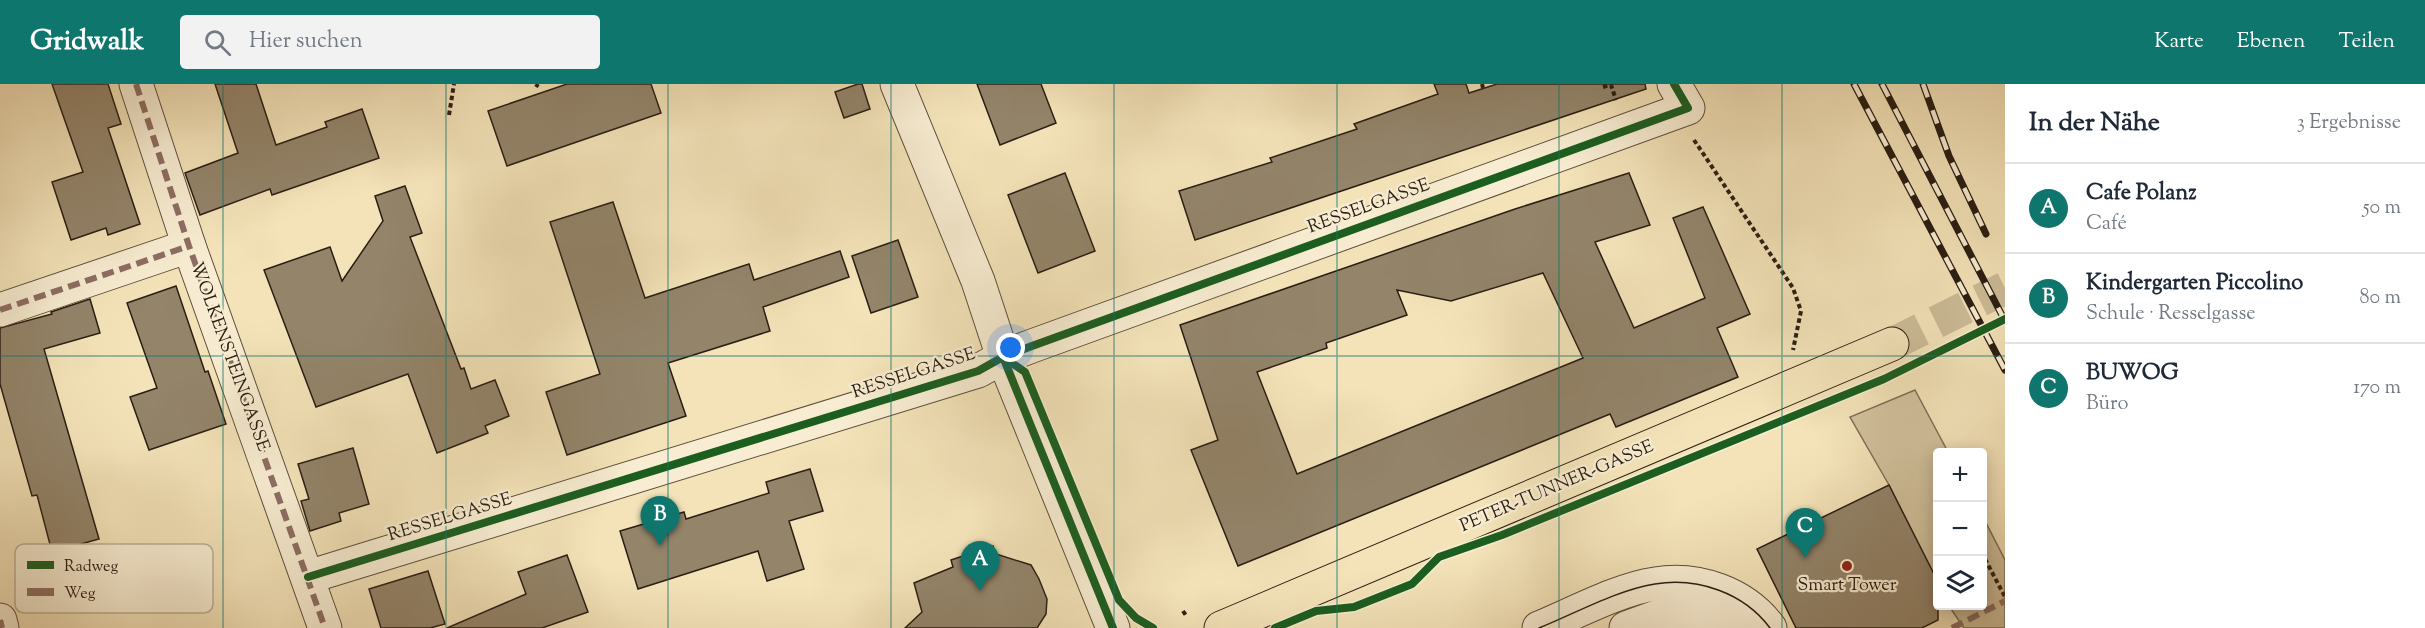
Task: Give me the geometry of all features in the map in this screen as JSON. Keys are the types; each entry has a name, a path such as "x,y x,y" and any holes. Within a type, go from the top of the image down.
{"main road":[{"name":"PETER-TUNNER-GASSE","path":"1221,628 1892,344"}],"street":[{"name":"WOLKENSTEINGASSE","path":"136,84 189,246 326,628"},
{"path":"897,84 978,281 1003,357 1113,628"},
{"name":"RESSELGASSE","path":"308,577 978,370 1003,357 1679,101"},
{"path":"0,310 189,246"},
{"path":"1539,628 1635,590 1654,584 1676,582 1722,590 1746,603 1770,628"},
{"path":"1626,628 1670,612 1696,613 1742,628"},
{"path":"0,620 2,628"}],"path":[{"path":"449,115 454,84"},
{"path":"1679,101 1792,288 1801,311 1792,354"},
{"path":"1987,563 2005,597"},
{"path":"1183,611 1187,617"}],"shaded area":[{"path":"1915,390 1946,448 1933,448 1933,574 1889,485 1850,417"},
{"path":"1987,525 2005,560 2005,628 1964,628 1952,610 1987,610"}],"building":[{"path":"52,84 108,84 121,124 108,128 140,224 108,235 106,228 71,240 52,182 83,172"},
{"path":"215,84 256,84 276,145 327,127 325,122 362,109 379,158 272,195 270,189 200,215 185,173 238,153"},
{"path":"567,84 651,84 661,113 507,166 488,111"},
{"path":"862,84 870,109 844,118 835,92"},
{"path":"977,84 1041,84 1056,123 1000,145"},
{"path":"1434,84 1466,84 1469,93 1497,84 1645,84 1646,89 1195,240 1179,191 1272,162 1270,158 1357,129 1354,124 1438,94"},
{"path":"1065,173 1095,251 1038,273 1008,195"},
{"path":"1629,173 1650,225 1595,242 1634,328 1705,298 1673,218 1703,207 1750,314 1717,328 1738,377 1616,427 1610,414 1238,566 1191,450 1218,440 1180,325 1515,209","holes":["1543,273 1583,358 1297,474 1257,372 1327,348 1326,343 1407,315 1397,290 1451,301"]},
{"path":"405,186 422,233 410,237 461,369 464,368 471,389 495,380 509,416 485,426 488,433 437,453 408,374 316,407 264,270 330,247 342,281 383,221 375,196"},
{"path":"613,202 645,298 749,264 754,280 840,251 849,277 763,307 770,331 668,363 686,416 567,455 546,392 600,374 550,222"},
{"path":"898,240 918,297 871,313 852,256"},
{"path":"176,286 205,372 208,371 226,424 149,450 130,397 157,388 127,303"},
{"path":"90,299 100,333 44,349 99,539 81,544 50,544 37,495 32,496 0,384 0,328 52,314 51,312"},
{"path":"353,448 369,504 339,513 341,521 310,531 301,501 309,499 298,464"},
{"path":"810,469 823,511 789,521 804,569 767,581 758,551 638,589 620,531 684,512 686,519 769,493 766,482"},
{"name":"Smart Tower","path":"1889,485 1933,572 1933,610 1938,610 1938,620 1922,628 1796,628 1757,549"},
{"path":"993,546 996,554 1031,565 1039,579 1047,599 1046,614 1037,628 905,628 922,612 914,583 953,567 951,560"},
{"path":"567,555 588,612 542,628 447,628 526,594 518,572"},
{"path":"428,571 445,624 430,628 381,628 369,589"}],"tunnel":[{"path":"1892,344 2005,288"}],"tram line":[{"path":"1539,628 1626,591 1671,582 1719,590 1747,605 1770,628"}],"railway":[{"path":"1854,84 2005,370"},
{"path":"1882,84 2005,321"},
{"path":"1923,84 1949,156 1986,234"}],"marked path":[{"path":"136,84 189,246 325,628"},
{"path":"0,310 189,246"},
{"path":"1952,628 2005,601"},
{"path":"0,620 2,628"}],"cycle path":[{"path":"308,577 978,371 1003,357 1032,346 1688,108 1674,84"},
{"path":"1275,628 1316,611 1354,607 1412,584 1439,557 1502,535 1884,379 2005,319"},
{"path":"1003,357 1025,372 1119,600 1136,618 1153,628"},
{"path":"1003,357 1113,628"}],"place":[{"name":"Kindergarten Piccolino","path":"660,546"},
{"name":"BUWOG","path":"1805,558"},
{"name":"Smart Tower","path":"1847,566"},
{"name":"Cafe Polanz","path":"980,591"}]}
